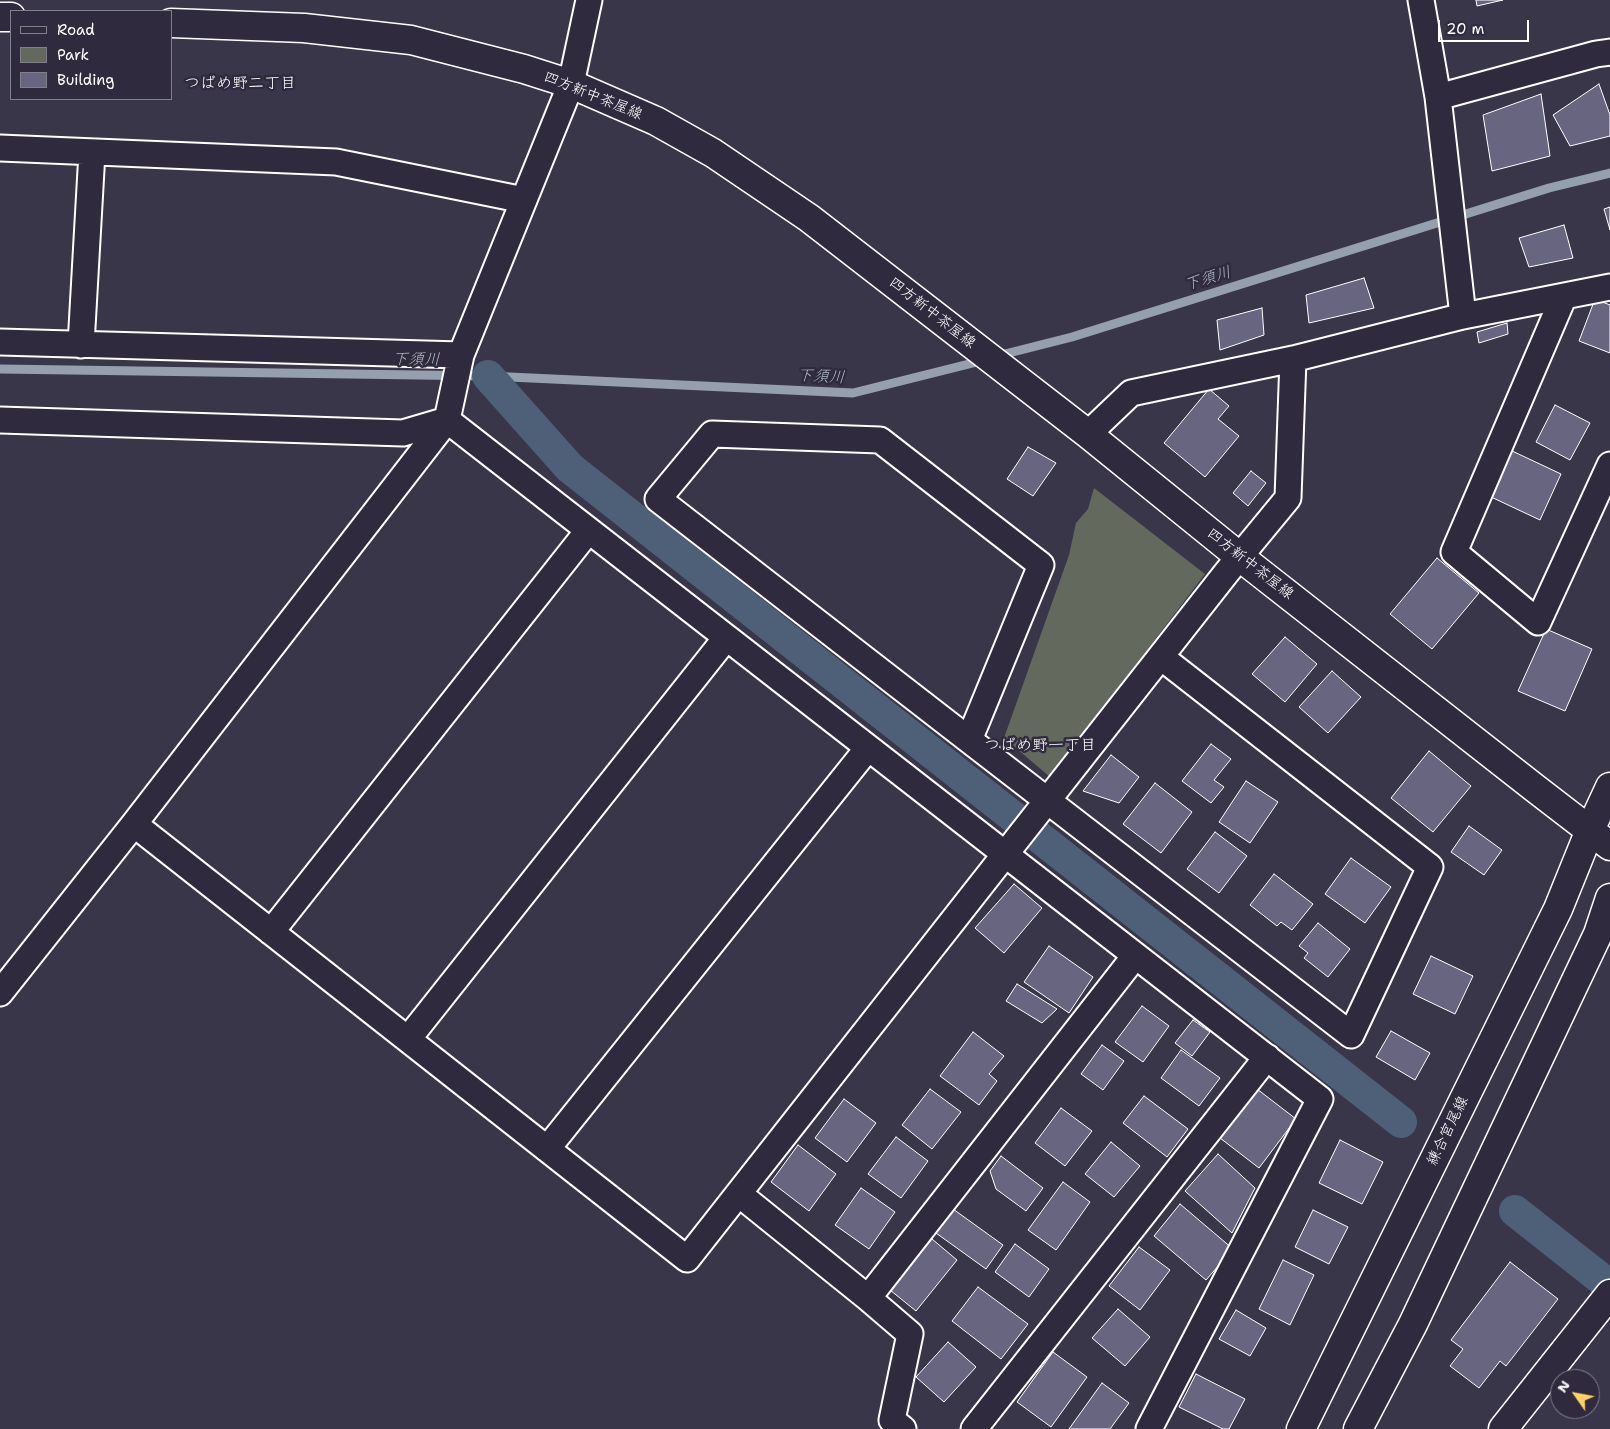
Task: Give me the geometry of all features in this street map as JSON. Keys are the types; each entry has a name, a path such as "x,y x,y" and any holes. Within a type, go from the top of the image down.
{"main road":[{"name":"四方新中茶屋線","path":"172,23 304,28 411,40 524,69 571,84 656,121 714,153 809,218 1088,434 1240,557 1600,838"},
{"path":"1600,838 1610,787"},
{"name":"練合宮尾線","path":"1301,1429 1558,909 1600,838"},
{"path":"1358,1429 1447,1254 1598,934 1610,898"},
{"path":"1503,1429 1610,1294"}],"street":[{"path":"0,993 134,824 447,420 461,355 571,84 589,0"},
{"path":"1421,0 1438,97 1463,316"},
{"path":"1438,97 1596,54 1610,52"},
{"path":"0,148 336,162 524,200"},
{"path":"80,345 92,152"},
{"path":"1088,434 1131,393 1293,359 1463,316 1610,287"},
{"path":"1564,296 1454,552 1538,622 1610,465"},
{"path":"0,342 461,355"},
{"path":"134,824 687,1260 1161,656 1288,498 1293,359"},
{"path":"0,420 403,433 447,420"},
{"path":"447,420 1320,1099 1149,1429"},
{"path":"969,740 1041,564 880,440 712,434 658,499 969,740 1048,800 1351,1035 1430,867 1161,656"},
{"path":"271,932 588,531"},
{"path":"408,1040 726,638"},
{"path":"547,1149 868,748"},
{"path":"868,1298 1136,956"},
{"path":"974,1429 1267,1057"},
{"path":"739,1194 910,1334 892,1420 903,1429"}],"green space":[{"path":"1094,488 1205,574 1050,777 1004,738 1069,555 1076,523 1088,509"}],"building":[{"path":"1476,0 1503,0 1477,6"},
{"path":"1599,84 1610,115 1610,136 1570,146 1553,115"},
{"path":"1541,94 1550,156 1492,171 1483,115"},
{"path":"1610,207 1610,230 1604,209"},
{"path":"1564,225 1573,258 1529,267 1519,238"},
{"path":"1364,278 1374,308 1309,323 1306,295"},
{"path":"1595,299 1610,305 1610,353 1579,341"},
{"path":"1262,308 1264,335 1220,350 1217,320"},
{"path":"1507,323 1508,334 1479,343 1477,332"},
{"path":"1209,389 1229,406 1218,419 1239,436 1205,477 1164,443"},
{"path":"1555,405 1590,423 1570,460 1536,442"},
{"path":"1028,447 1056,463 1033,496 1007,479"},
{"path":"1510,450 1561,474 1540,520 1489,496"},
{"path":"1251,471 1266,483 1248,506 1233,493"},
{"path":"1437,558 1479,593 1432,649 1390,614"},
{"path":"1546,629 1592,649 1565,711 1518,691"},
{"path":"1285,637 1317,664 1285,702 1252,674"},
{"path":"1332,671 1361,697 1328,733 1299,707"},
{"path":"1211,744 1231,759 1214,780 1224,787 1211,803 1182,781"},
{"path":"1429,751 1471,786 1433,832 1391,798"},
{"path":"1111,755 1139,777 1119,803 1083,791"},
{"path":"1246,781 1278,802 1250,843 1219,822"},
{"path":"1155,783 1192,812 1161,853 1123,824"},
{"path":"1469,826 1502,850 1484,875 1451,852"},
{"path":"1215,832 1247,856 1219,893 1187,869"},
{"path":"1351,858 1391,887 1365,923 1325,894"},
{"path":"1274,874 1313,904 1292,930 1281,922 1277,926 1250,905"},
{"path":"1014,884 1042,908 1004,953 975,928"},
{"path":"1318,923 1350,949 1328,977 1304,958 1308,953 1299,946"},
{"path":"1049,946 1093,977 1069,1013 1024,982"},
{"path":"1431,956 1473,976 1455,1014 1413,994"},
{"path":"1017,984 1057,1009 1042,1023 1006,1001"},
{"path":"1142,1006 1169,1026 1143,1062 1115,1042"},
{"path":"1193,1020 1210,1032 1192,1056 1175,1043"},
{"path":"1391,1031 1430,1053 1415,1080 1376,1057"},
{"path":"973,1032 1004,1056 989,1074 997,1081 979,1105 940,1076"},
{"path":"1102,1045 1124,1061 1103,1090 1081,1074"},
{"path":"1181,1050 1220,1078 1199,1106 1161,1078"},
{"path":"930,1089 961,1112 932,1149 902,1125"},
{"path":"1257,1089 1296,1119 1259,1168 1220,1138"},
{"path":"1144,1096 1188,1129 1167,1157 1123,1123"},
{"path":"844,1099 876,1123 847,1162 815,1138"},
{"path":"1061,1108 1092,1131 1065,1166 1035,1143"},
{"path":"896,1137 928,1161 901,1198 868,1174"},
{"path":"1340,1140 1383,1162 1362,1204 1319,1183"},
{"path":"1111,1142 1140,1166 1114,1197 1085,1174"},
{"path":"798,1145 836,1174 809,1211 771,1182"},
{"path":"1218,1154 1255,1188 1232,1233 1185,1191"},
{"path":"1001,1156 1043,1188 1026,1211 996,1189 990,1171"},
{"path":"1063,1182 1090,1202 1056,1250 1028,1230"},
{"path":"861,1188 895,1212 869,1249 835,1225"},
{"path":"1180,1204 1233,1249 1206,1280 1154,1236"},
{"path":"953,1209 1003,1245 986,1269 936,1233"},
{"path":"1313,1210 1348,1227 1329,1264 1295,1247"},
{"path":"932,1239 957,1260 916,1311 890,1290"},
{"path":"1015,1244 1049,1269 1029,1297 995,1272"},
{"path":"1139,1247 1170,1270 1140,1310 1109,1286"},
{"path":"1283,1260 1314,1275 1290,1325 1259,1309"},
{"path":"1510,1262 1558,1299 1506,1366 1500,1361 1479,1388 1450,1366 1463,1349 1451,1340"},
{"path":"978,1287 1028,1324 1001,1359 952,1321"},
{"path":"1118,1309 1150,1337 1125,1366 1092,1338"},
{"path":"1236,1310 1266,1328 1250,1356 1219,1339"},
{"path":"948,1342 976,1367 944,1402 916,1377"},
{"path":"1053,1352 1087,1377 1051,1427 1017,1402"},
{"path":"1196,1374 1245,1399 1229,1429 1223,1429 1179,1407"},
{"path":"1102,1383 1129,1403 1110,1429 1069,1429"}],"waterway":[{"name":"下須川","path":"997,356 1072,337 1549,188 1610,173"},
{"name":"下須川","path":"0,369 488,376 853,393 985,360"},
{"path":"488,376 570,468 1401,1122"},
{"path":"1515,1211 1610,1286"}],"district":[{"name":"つばめ野二丁目","path":"240,84"},
{"name":"つばめ野一丁目","path":"1040,746"}]}
